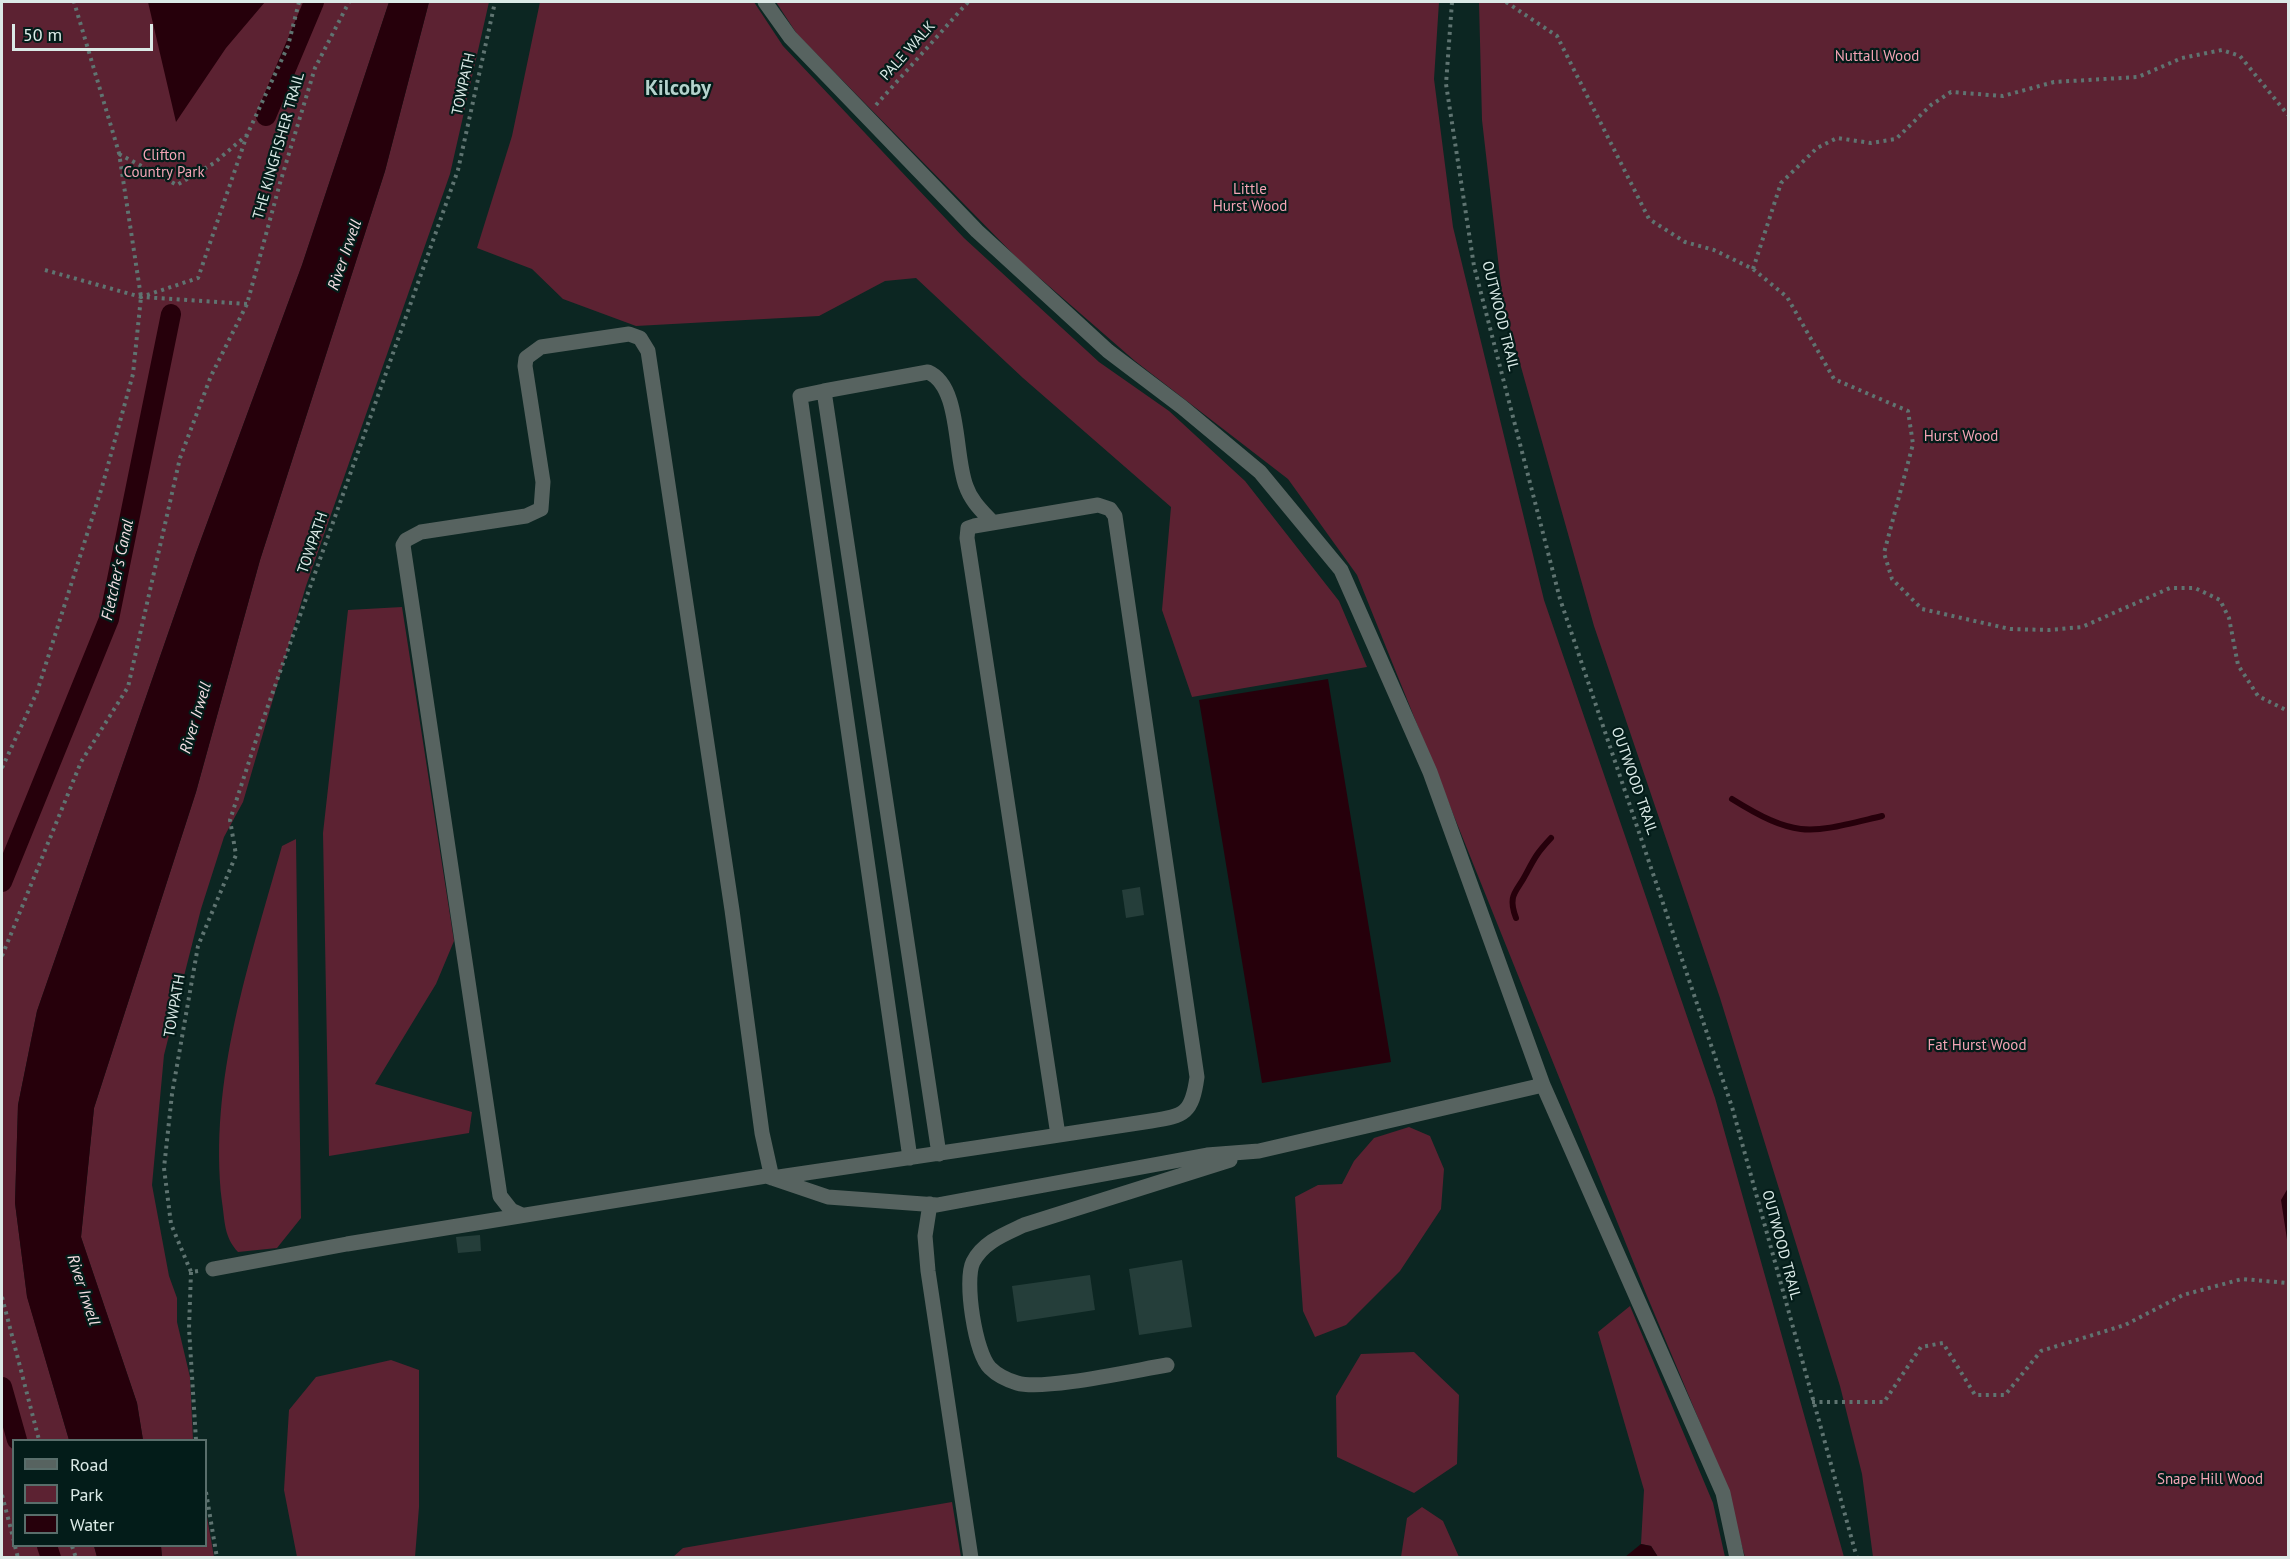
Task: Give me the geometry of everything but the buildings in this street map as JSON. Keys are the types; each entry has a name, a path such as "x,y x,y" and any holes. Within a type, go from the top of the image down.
{"lane":[{"path":"765,2 790,37 977,231 1099,343 1260,472 1341,570 1430,772 1543,1085 1723,1493 1737,1557"},
{"path":"522,1215 511,1209 500,1196 404,545 406,540 421,532 526,516 540,509 543,482 525,366 526,358 542,347 629,334 640,338 648,351 732,910 762,1133 772,1178"},
{"path":"910,1158 800,396 927,372 937,376 949,398 965,484 973,501 993,523"},
{"path":"824,391 939,1154"},
{"path":"772,1178 939,1154 1058,1136 1179,1117 1187,1111 1197,1077 1115,516 1105,506 1098,505 968,528 967,538 1058,1136"},
{"path":"1167,1365 1042,1384 1021,1384 1005,1379 989,1367 979,1351 968,1277 973,1262 993,1240 1024,1225 1259,1151 1543,1085"},
{"path":"213,1269 347,1244 766,1176 828,1197 930,1204 1207,1155 1259,1151"},
{"path":"930,1204 925,1236 928,1271 971,1557"}],"path":[{"path":"2,768 37,692 102,487 133,374 141,297 119,153 74,2"},
{"path":"141,297 198,278 247,135 288,46 299,2"},
{"name":"THE KINGFISHER TRAIL","path":"2,956 81,762 128,687 180,458 211,376 248,304 279,183 315,68 349,2"},
{"name":"TOWPATH","path":"191,1272 171,1224 164,1168 172,1094 198,946 236,855 230,820 458,170 495,2"},
{"name":"PALE WALK","path":"866,116 969,2"},
{"name":"OUTWOOD TRAIL","path":"1452,2 1446,84 1474,266 1560,599 1732,1107 1812,1402 1857,1557"},
{"path":"1506,2 1557,36 1649,219 1685,242 1714,250 1753,269 1787,297 1834,379 1908,411 1913,444 1884,553 1892,579 1922,609 2010,629 2049,630 2082,627 2170,588 2195,588 2220,600 2229,618 2238,664 2258,696 2289,711"},
{"path":"1753,269 1781,183 1818,148 1837,138 1872,143 1896,140 1931,105 1951,92 2003,96 2054,82 2138,77 2182,58 2222,50 2240,56 2289,115"},
{"path":"119,153 177,185 214,163 247,135"},
{"path":"45,270 141,297 248,304"},
{"path":"196,1439 189,1328 191,1272 213,1269"},
{"path":"1812,1402 1884,1402 1921,1347 1943,1343 1975,1395 2004,1395 2041,1351 2126,1325 2182,1295 2242,1279 2289,1283"},
{"path":"2,1297 39,1439"},
{"path":"2,1495 12,1533"},
{"path":"207,1498 217,1557"}],"green space":[{"name":"Clifton Country Park","path":"2,2 389,2 302,265 196,553 37,1011 18,1105 15,1203 27,1296 69,1439 12,1439 12,1547 94,1547 97,1557 2,1557"},
{"path":"429,2 489,2 450,174 306,586 243,802 224,837 201,909 164,1055 152,1185 169,1276 177,1298 177,1322 190,1377 193,1439 143,1439 137,1403 81,1237 94,1108 196,792 260,560 385,171"},
{"path":"540,2 754,2 783,46 964,238 1099,362 1169,411 1245,481 1339,601 1367,667 1192,697 1162,610 1171,507 1023,378 916,278 885,281 819,316 636,326 563,299 532,269 477,248 512,136"},
{"name":"Little Hurst Wood","path":"776,2 1439,2 1434,79 1453,227 1544,600 1715,1098 1844,1557 1745,1557 1722,1475 1647,1296 1357,575 1288,479 1135,361 1019,260 797,34"},
{"name":"Hurst Wood","path":"1479,2 2288,2 2288,1557 1873,1557 1862,1474 1840,1386 1720,998 1594,626 1503,303 1482,120"},
{"path":"402,607 454,941 436,984 375,1084 472,1112 469,1133 329,1156 323,833 348,610"},
{"path":"296,839 301,1218 277,1248 238,1252 230,1241 225,1223 219,1157 226,1067 245,977 282,846"},
{"path":"1409,1127 1430,1136 1444,1169 1441,1209 1400,1271 1346,1325 1315,1337 1303,1311 1295,1197 1318,1185 1342,1184 1354,1161 1374,1138"},
{"path":"1630,1306 1713,1503 1725,1557 1658,1557 1651,1546 1641,1544 1644,1490 1598,1332"},
{"path":"1414,1352 1459,1395 1457,1464 1414,1493 1337,1457 1336,1396 1361,1354"},
{"path":"391,1360 419,1370 419,1507 415,1557 297,1557 284,1490 289,1410 316,1377"},
{"path":"952,1502 961,1557 673,1557 683,1548"},
{"path":"1422,1507 1443,1521 1459,1557 1401,1557 1407,1518"},
{"path":"207,1517 214,1557 162,1557 161,1547 207,1547"}],"water":[{"path":"148,2 265,2 226,48 176,122"},
{"name":"River Irwell","path":"389,2 429,2 385,171 260,560 196,792 94,1108 81,1237 137,1403 143,1439 69,1439 27,1297 15,1203 18,1105 37,1011 196,553 302,265"},
{"path":"1328,679 1391,1062 1262,1083 1199,700"},
{"path":"2288,1188 2288,1246 2281,1200"},
{"path":"1641,1544 1651,1546 1658,1557 1625,1557"},
{"path":"94,1547 161,1547 162,1557 97,1557"}],"waterway":[{"path":"266,116 314,2"},
{"name":"Fletcher's Canal","path":"2,882 109,619 171,314"},
{"path":"1732,799 1773,821 1789,827 1805,829 1820,829 1882,816"},
{"path":"1516,918 1512,904 1514,894 1537,855 1551,838"},
{"name":"Fletcher's Canal","path":"2,1387 17,1439"},
{"name":"Fletcher's Canal","path":"47,1547 51,1558"}],"district":[{"name":"Kilcoby","path":"678,89"}],"park label":[{"name":"Nuttall Wood","path":"1877,57"},
{"name":"Fat Hurst Wood","path":"1977,1046"},
{"name":"Snape Hill Wood","path":"2210,1480"}]}
